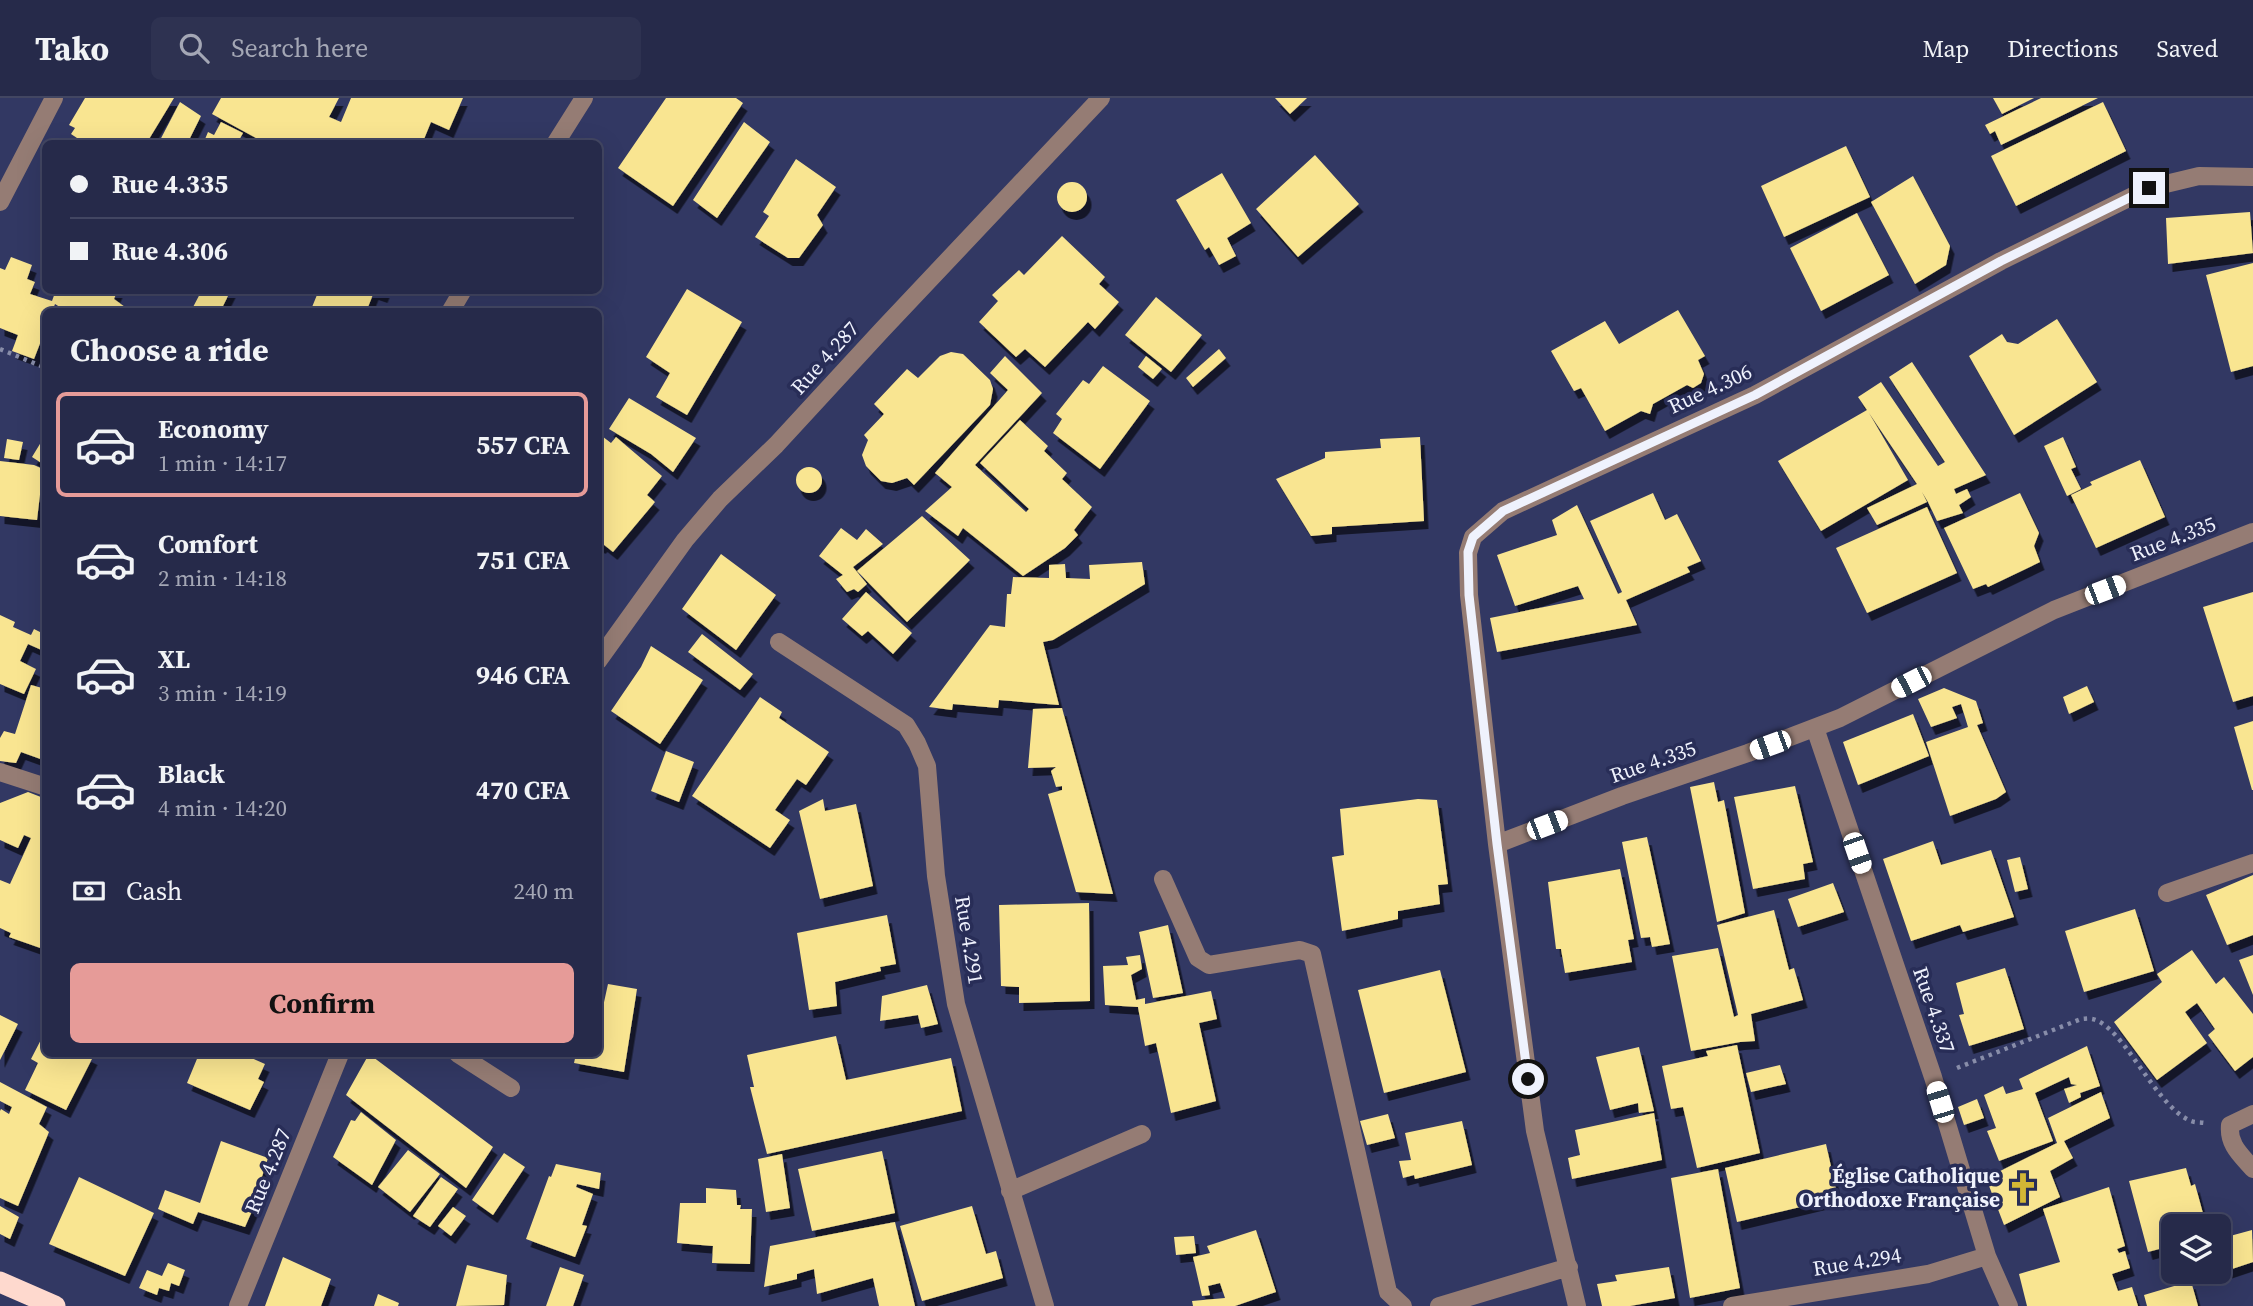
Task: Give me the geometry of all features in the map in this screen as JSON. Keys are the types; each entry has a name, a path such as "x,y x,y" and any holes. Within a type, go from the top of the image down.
{"highway":[{"path":"0,1282 55,1306"}],"street":[{"path":"0,202 54,98"},
{"path":"558,140 584,98"},
{"name":"Rue 4.287","path":"602,654 685,540 720,499 776,445 1101,98"},
{"name":"Rue 4.306","path":"1497,844 1469,595 1468,552 1473,537 1484,525 1503,511 1755,395 2001,261 2149,188 2199,176 2253,177"},
{"name":"Rue 4.335","path":"1497,844 1840,718 2054,610 2253,532"},
{"name":"Rue 4.291","path":"779,642 906,725 928,766 936,876 956,1004 1045,1306"},
{"name":"Rue 4.337","path":"1815,728 1933,1077 1987,1256 2009,1306"},
{"path":"0,772 42,786"},
{"path":"1497,844 1535,1131 1577,1306"},
{"path":"2167,893 2253,863"},
{"path":"1163,879 1198,958 1209,965 1300,950 1312,954 1388,1293 1403,1306"},
{"name":"Rue 4.287","path":"238,1306 339,1057"},
{"path":"463,1057 511,1088"},
{"path":"2253,1114 2230,1125 2229,1136 2234,1147 2253,1169"},
{"path":"1010,1191 1142,1134"},
{"name":"Rue 4.294","path":"1732,1306 1928,1274 1987,1256"},
{"path":"1439,1306 1569,1267"}],"path":[{"path":"0,349 42,366"},
{"path":"1933,1077 2081,1019 2093,1019 2107,1027 2178,1113 2190,1121 2230,1125"}],"building":[{"path":"85,98 174,98 148,140 80,140 71,134 75,128 69,125"},
{"path":"221,98 339,98 329,117 341,122 351,98 463,98 449,130 431,122 424,140 260,140 212,114"},
{"path":"666,98 736,98 743,103 673,206 618,168"},
{"path":"1275,98 1307,98 1290,114"},
{"path":"1993,98 2034,98 2002,114"},
{"path":"2041,98 2098,98 2001,145 1995,131 1990,134 1985,125"},
{"path":"180,102 201,116 189,140 160,140"},
{"path":"2103,102 2126,151 2016,206 1991,156"},
{"path":"221,122 243,133 239,140 205,140 208,132 214,135"},
{"path":"744,122 770,142 717,218 693,200"},
{"path":"1846,146 1870,197 1784,237 1761,186"},
{"path":"1315,155 1359,204 1298,257 1256,209"},
{"path":"796,159 836,187 817,215 823,225 799,258 788,258 755,237 769,216 763,212"},
{"path":"1222,173 1251,223 1227,238 1236,256 1219,265 1209,247 1205,250 1176,200"},
{"path":"1913,176 1950,246 1946,265 1915,284 1871,202"},
{"path":"1072,182 1083,186 1087,197 1083,208 1072,212 1061,208 1057,197 1061,186"},
{"path":"2250,212 2253,253 2168,264 2166,218"},
{"path":"1857,213 1889,275 1821,311 1790,248"},
{"path":"1062,236 1105,277 1099,284 1119,302 1095,329 1088,322 1045,367 1025,349 1016,357 979,322 998,301 992,295 1019,270 1024,275"},
{"path":"11,257 32,265 27,279 35,282 30,294 52,301 55,294 116,294 114,299 126,308 62,308 55,304 54,308 42,308 42,338 34,359 12,351 18,335 0,328 0,268 5,270"},
{"path":"2253,263 2253,366 2231,372 2206,275"},
{"path":"687,289 742,322 687,415 656,397 670,373 646,357"},
{"path":"200,294 229,294 222,308 193,308"},
{"path":"317,294 373,294 368,308 312,308"},
{"path":"1156,297 1202,335 1171,372 1125,335"},
{"path":"1678,310 1705,356 1698,360 1704,374 1701,383 1693,388 1687,385 1653,404 1650,414 1641,411 1605,431 1581,388 1574,391 1551,351 1605,321 1619,344"},
{"path":"2057,319 2097,382 2014,435 1969,356 2002,334 2007,342 2018,344"},
{"path":"1219,349 1226,358 1193,387 1186,378"},
{"path":"951,352 963,354 990,380 993,389 990,405 914,485 907,478 892,483 881,481 866,466 862,455 868,440 864,435 884,414 874,404 907,369 918,378 940,356"},
{"path":"1005,356 1042,393 975,465 1026,512 1029,509 980,463 1020,420 1048,446 1044,451 1067,473 1062,479 1092,507 1074,530 1078,535 1065,548 1023,576 963,528 958,536 925,511 952,487 935,473 1008,390 990,373"},
{"path":"1146,356 1162,369 1153,379 1138,367"},
{"path":"1912,362 1986,475 1954,489 1956,494 1967,489 1971,497 1959,505 1963,513 1937,521 1922,492 1927,502 1877,525 1867,508 1917,484 1869,413 1908,480 1821,531 1778,461 1867,410 1858,397 1881,382 1938,466 1945,462 1889,377"},
{"path":"1103,366 1150,401 1100,469 1053,433 1062,419 1056,414 1083,380 1089,384"},
{"path":"629,398 696,438 673,472 651,454 609,429"},
{"path":"602,436 611,443 616,437 662,476 647,495 655,502 613,552 603,544"},
{"path":"1420,437 1424,521 1332,527 1332,534 1311,536 1276,479 1325,458 1325,452 1381,448 1380,439"},
{"path":"2063,437 2076,467 2071,469 2081,489 2067,496 2044,446"},
{"path":"7,439 23,442 19,460 4,458"},
{"path":"42,441 42,463 32,457"},
{"path":"2140,460 2165,517 2096,548 2071,495 2092,485 2090,482"},
{"path":"0,461 42,469 37,520 0,516"},
{"path":"809,467 818,471 822,480 818,489 809,493 800,489 796,480 800,471"},
{"path":"1653,493 1665,520 1677,514 1701,561 1687,567 1690,572 1626,600 1637,625 1497,652 1490,618 1584,599 1578,586 1515,606 1497,555 1557,535 1552,520 1577,505 1618,594 1622,592 1590,521"},
{"path":"2020,493 2039,533 2034,546 2040,562 1988,587 1986,584 1973,589 1944,528"},
{"path":"1927,507 1957,573 1867,613 1836,548"},
{"path":"922,516 970,560 907,622 857,571"},
{"path":"841,528 857,540 866,529 883,544 853,567 867,584 858,592 854,589 847,592 836,579 843,575 819,556"},
{"path":"721,554 776,595 736,650 682,609"},
{"path":"1142,562 1145,584 1053,640 1043,642 1059,705 999,700 998,708 953,704 952,710 929,707 990,625 1005,627 1007,594 1011,594 1013,577 1049,578 1049,565 1065,564 1066,578 1090,579 1089,565"},
{"path":"866,592 912,633 893,654 868,631 862,636 842,619"},
{"path":"2253,592 2253,696 2233,702 2203,607"},
{"path":"0,615 15,622 13,627 31,635 34,629 42,633 42,650 28,644 20,661 36,669 24,694 0,684"},
{"path":"702,634 753,674 740,690 688,652"},
{"path":"651,646 703,680 660,744 611,711 641,667"},
{"path":"31,685 42,688 42,760 21,752 16,763 0,761 0,738 4,731 15,734"},
{"path":"2087,686 2094,702 2069,714 2063,697"},
{"path":"1944,688 1976,701 1983,723 1977,725 2006,792 1996,799 1950,816 1926,742 1968,727 1961,704 1952,707 1957,718 1931,727 1918,699"},
{"path":"760,697 782,712 779,718 829,752 806,785 797,779 775,810 790,820 770,848 692,796"},
{"path":"1062,708 1113,894 1076,892 1048,794 1062,790 1062,786 1056,787 1051,771 1056,767 1028,768 1033,709"},
{"path":"1913,714 1929,756 1858,785 1843,742"},
{"path":"2253,721 2253,790 2252,790 2234,727"},
{"path":"666,751 694,762 679,802 651,791"},
{"path":"1714,782 1718,802 1724,800 1745,913 1717,922 1690,787"},
{"path":"1795,786 1813,862 1803,864 1805,879 1753,889 1734,797"},
{"path":"28,792 42,797 42,949 9,937 11,933 0,928 0,880 10,884 31,838 24,835 18,848 0,840 0,803"},
{"path":"823,799 825,811 856,804 873,886 820,899 799,811"},
{"path":"1418,799 1437,800 1448,884 1438,885 1440,904 1398,911 1398,919 1342,931 1332,857 1344,855 1340,809"},
{"path":"1647,837 1670,944 1652,947 1650,937 1641,938 1622,842"},
{"path":"1933,841 1941,865 1991,850 2014,917 1963,932 1960,925 1911,941 1883,859"},
{"path":"2020,857 2028,889 2015,892 2007,860"},
{"path":"1620,869 1634,939 1628,940 1632,962 1565,973 1561,949 1556,949 1548,882"},
{"path":"2253,875 2253,935 2227,945 2206,895"},
{"path":"1833,883 1844,912 1798,927 1788,899"},
{"path":"1089,903 1090,1001 1019,1003 1019,987 1001,986 999,905"},
{"path":"2135,909 2154,971 2084,992 2065,931"},
{"path":"1774,910 1789,970 1794,968 1803,1000 1751,1014 1755,1041 1691,1051 1672,956 1718,948 1734,1017 1738,1015 1717,925"},
{"path":"887,915 896,964 880,967 881,971 835,982 837,1006 809,1010 797,933"},
{"path":"1168,925 1183,993 1153,998 1139,932"},
{"path":"2192,950 2216,984 2224,977 2253,1014 2253,1057 2235,1071 2208,1035 2215,1029 2197,1003 2185,1012 2207,1043 2157,1080 2114,1022 2162,982 2157,974"},
{"path":"1140,955 1142,969 1131,975 1136,1000 1145,998 1145,1004 1211,991 1217,1019 1199,1023 1216,1101 1171,1113 1156,1043 1145,1046 1138,1007 1105,1005 1103,966 1128,965 1126,957"},
{"path":"2253,955 2253,995 2239,960"},
{"path":"2005,968 2024,1029 1969,1046 1959,1015 1964,1014 1956,983"},
{"path":"1440,970 1466,1072 1384,1093 1358,990"},
{"path":"608,984 637,989 624,1072 574,1063 575,1057 602,1057 602,1011"},
{"path":"927,985 938,1024 921,1028 918,1015 880,1021 882,996"},
{"path":"0,1015 18,1024 0,1060"},
{"path":"836,1036 846,1080 951,1058 962,1111 767,1154 750,1087 754,1087 747,1055"},
{"path":"42,1038 42,1057 93,1057 66,1110 25,1090 38,1063 31,1059"},
{"path":"1737,1045 1760,1153 1697,1168 1683,1107 1671,1109 1662,1066 1708,1056 1706,1051"},
{"path":"2087,1046 2100,1086 2080,1093 2081,1097 2069,1103 2064,1089 2077,1085 2071,1084 2069,1077 2035,1093 2053,1141 1999,1161 1987,1131 1996,1128 1984,1095 2003,1086 2006,1094 2023,1089 2019,1079"},
{"path":"1639,1047 1654,1111 1639,1113 1638,1103 1610,1110 1596,1057"},
{"path":"198,1057 249,1057 265,1064 258,1079 264,1082 250,1110 187,1083"},
{"path":"367,1057 373,1057 493,1147 466,1188 346,1095"},
{"path":"1780,1065 1786,1084 1751,1092 1746,1073"},
{"path":"0,1082 47,1107 39,1124 49,1132 18,1206 0,1198 0,1111 1,1109 9,1114 12,1107 0,1101"},
{"path":"2101,1092 2110,1118 2064,1141 2073,1158 2050,1171 2060,1197 2004,1225 1986,1178 2057,1143 2048,1118"},
{"path":"1977,1099 1984,1118 1964,1125 1958,1107"},
{"path":"361,1112 396,1140 372,1185 333,1157 351,1120 355,1121"},
{"path":"1654,1113 1662,1160 1572,1179 1568,1158 1580,1155 1575,1130"},
{"path":"1388,1114 1395,1138 1367,1145 1360,1121"},
{"path":"1462,1121 1472,1165 1415,1179 1414,1175 1403,1178 1399,1161 1411,1160 1405,1133"},
{"path":"221,1141 268,1158 260,1183 264,1184 245,1227 198,1212 193,1224 158,1209 165,1190 200,1203"},
{"path":"1826,1144 1838,1198 1737,1222 1725,1168"},
{"path":"408,1150 440,1174 410,1212 378,1187"},
{"path":"882,1151 895,1213 812,1231 798,1169"},
{"path":"504,1153 525,1167 493,1215 472,1200"},
{"path":"782,1154 790,1208 766,1212 758,1159"},
{"path":"556,1164 601,1173 599,1189 577,1184 576,1187 593,1194 582,1225 587,1226 575,1257 526,1239"},
{"path":"2186,1168 2191,1186 2195,1184 2203,1214 2161,1214 2161,1248 2148,1252 2129,1181"},
{"path":"1718,1169 1740,1288 1690,1298 1671,1178"},
{"path":"79,1177 154,1213 125,1276 49,1244"},
{"path":"441,1177 458,1189 430,1227 413,1216"},
{"path":"2109,1187 2125,1246 2117,1249 2119,1253 2125,1251 2130,1268 2112,1274 2118,1291 2132,1287 2138,1306 2027,1306 2019,1274 2060,1262 2043,1209"},
{"path":"706,1188 736,1190 737,1205 741,1205 740,1209 752,1209 750,1264 712,1263 713,1246 677,1243 680,1203 706,1203"},
{"path":"0,1206 19,1217 10,1239 0,1234"},
{"path":"972,1206 986,1254 996,1251 1003,1278 922,1301 900,1226"},
{"path":"453,1207 466,1216 451,1236 438,1226"},
{"path":"895,1222 915,1306 879,1306 873,1278 817,1294 814,1269 797,1274 797,1279 764,1287 770,1246"},
{"path":"1256,1230 1276,1292 1235,1306 1193,1306 1192,1301 1225,1298 1220,1283 1208,1286 1210,1295 1202,1296 1193,1257 1210,1253 1207,1246"},
{"path":"2252,1230 2253,1262 2231,1269 2231,1236"},
{"path":"1194,1236 1196,1253 1176,1255 1174,1237"},
{"path":"283,1257 331,1279 321,1306 265,1306"},
{"path":"168,1263 185,1270 179,1286 171,1283 169,1291 159,1288 157,1295 139,1288 147,1270 162,1276"},
{"path":"467,1265 507,1275 504,1305 456,1306"},
{"path":"560,1267 584,1275 573,1306 546,1306"},
{"path":"1669,1267 1675,1298 1630,1306 1602,1306 1597,1284 1617,1281 1615,1275"},
{"path":"2181,1284 2192,1284 2198,1306 2147,1306 2144,1295"},
{"path":"378,1294 399,1303 398,1306 374,1306"}],"place":[{"name":"Église Catholique Orthodoxe Française","path":"2023,1188"}],"route":[{"path":"1528,1079 1497,844 1469,595 1468,552 1473,537 1503,511 1755,395 2001,261 2149,188"}]}
